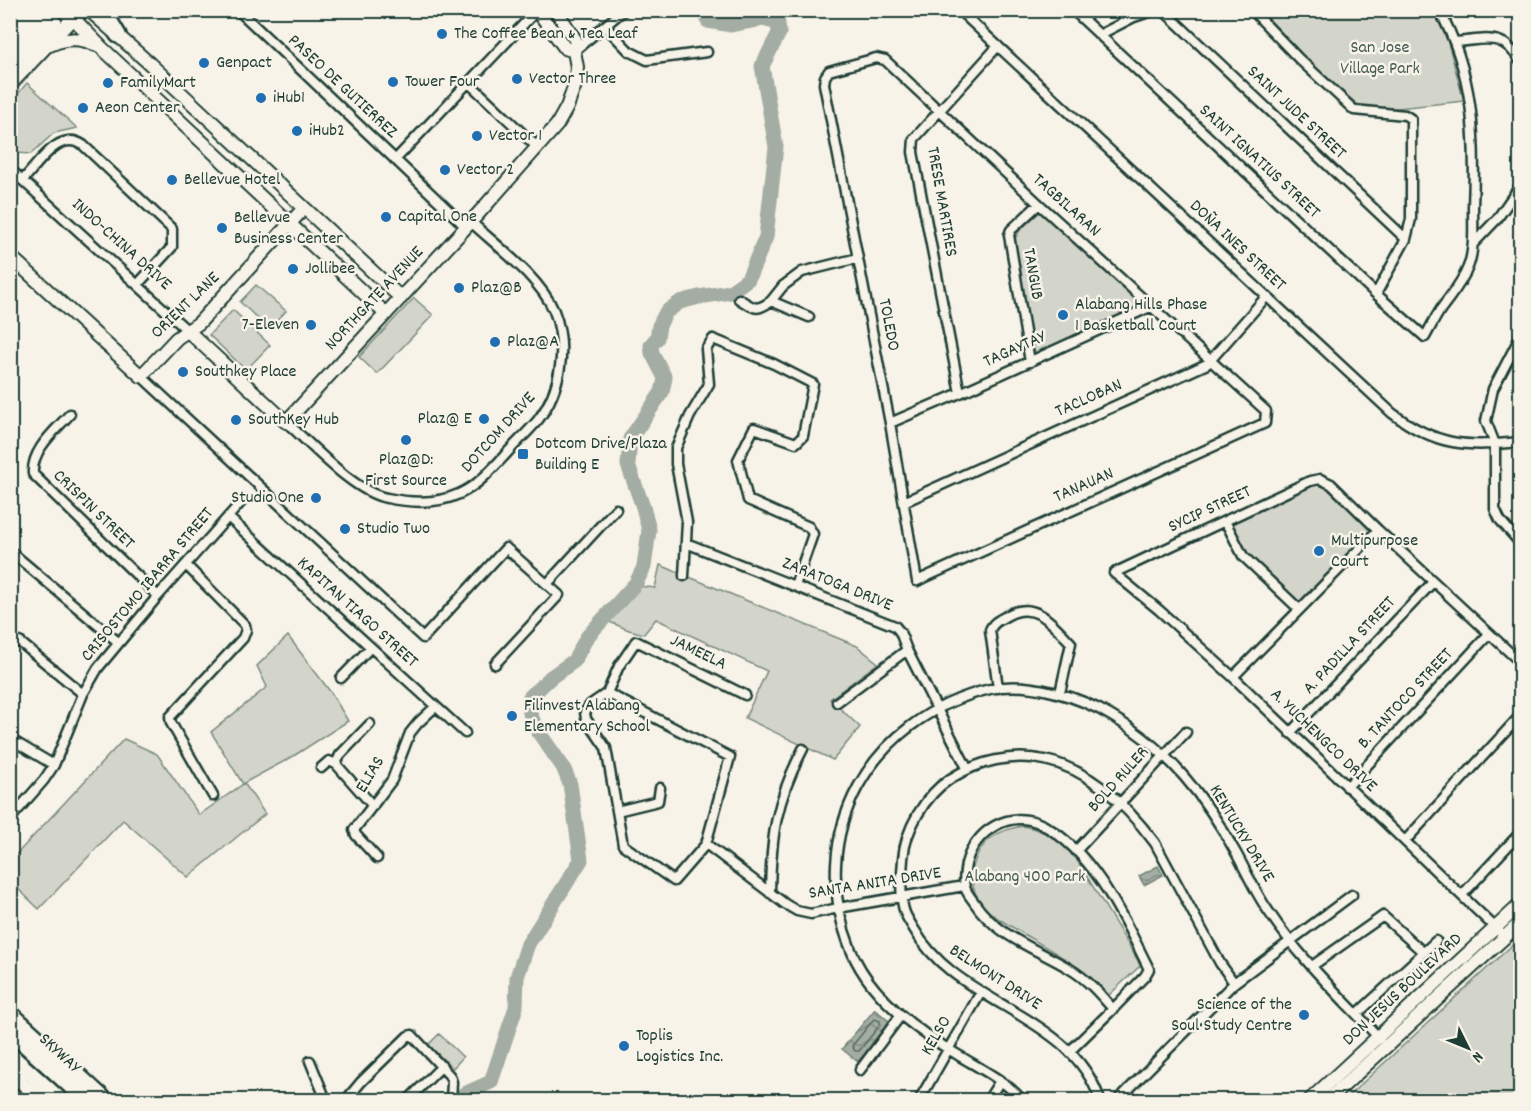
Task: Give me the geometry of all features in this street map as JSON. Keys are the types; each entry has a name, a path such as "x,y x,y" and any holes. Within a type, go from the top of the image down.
{"highway":[{"path":"14,32 25,10"},
{"path":"103,10 118,35"},
{"path":"10,52 45,16"},
{"path":"10,70 45,16"},
{"path":"10,1012 106,1101"},
{"path":"10,1031 86,1101"},
{"name":"SKYWAY","path":"10,1036 81,1101"},
{"name":"SKYWAY","path":"10,1044 72,1101"},
{"path":"10,1055 60,1101"},
{"path":"10,1066 48,1101"}],"main road":[{"path":"14,32 45,16"}],"street":[{"path":"89,10 401,298"},
{"path":"537,10 565,48 574,51 624,10"},
{"name":"PASEO DE GUTIERREZ","path":"395,160 537,10"},
{"name":"NORTHGATE AVENUE","path":"286,422 469,224 557,124 567,107 575,85 576,41 556,10"},
{"name":"DOÑA INES STREET","path":"958,10 1392,413 1410,426 1436,439 1455,444 1521,442"},
{"name":"SAINT IGNATIUS STREET","path":"1073,10 1376,294 1425,337 1440,310 1458,288 1469,265 1473,244"},
{"path":"1099,35 1134,17 1155,10"},
{"name":"SAINT JUDE STREET","path":"1163,10 1407,239"},
{"path":"1252,10 1299,59 1354,110 1408,116 1411,119 1411,219 1407,239 1376,294"},
{"path":"1439,10 1455,42 1472,109 1473,244"},
{"name":"PASEO DE GUTIERREZ","path":"240,11 395,160 469,224"},
{"path":"10,85 73,13 102,48 386,314"},
{"path":"606,27 629,51 647,60 707,52"},
{"path":"43,48 72,38 86,40 102,48"},
{"path":"1455,42 1497,39 1513,48 1521,60"},
{"name":"TRESE MARTIRES","path":"960,393 913,152 914,139 998,46"},
{"name":"TAGBILARAN","path":"825,77 829,71 876,58 885,60 1266,411 1265,423"},
{"name":"TOLEDO","path":"825,77 824,84 890,423 917,581"},
{"path":"468,82 537,147"},
{"path":"22,180 58,143 76,140 83,145 172,229 172,246 138,284"},
{"name":"INDO-CHINA DRIVE","path":"10,169 286,422"},
{"path":"1473,244 1497,219 1521,186"},
{"name":"TANGUB","path":"1030,362 1009,235 1011,230 1039,204"},
{"name":"ORIENT LANE","path":"141,376 177,338 199,323 304,208"},
{"name":"DOTCOM DRIVE","path":"286,422 357,485 385,498 421,502 457,495 476,485 538,419 552,399 560,371 561,352 555,315 549,300 535,282 469,224"},
{"path":"10,256 423,638 506,548 558,595 495,664"},
{"path":"739,299 755,309 763,308 771,302 783,286 802,272 858,258"},
{"name":"TACLOBAN","path":"904,502 1211,360 1266,297"},
{"path":"771,302 809,317"},
{"name":"TAGAYTAY","path":"890,423 1152,306"},
{"path":"1521,337 1493,388 1486,421 1495,444 1495,509 1500,520 1521,543"},
{"path":"684,576 687,522 676,464 676,448 690,416 709,384 706,349 713,339 774,364 813,384 803,436 796,443 754,428 738,460 748,500 810,527 813,534 795,586"},
{"name":"CRISPIN STREET","path":"70,414 37,452 32,464 33,474 158,596"},
{"name":"TANAUAN","path":"917,581 1265,423"},
{"name":"SYCIP STREET","path":"1114,573 1310,481 1320,479 1331,484 1378,530"},
{"name":"CRISOSTOMO IBARRA STREET","path":"10,819 54,765 90,678 118,642 243,500"},
{"path":"547,584 616,509"},
{"name":"KAPITAN TIAGO STREET","path":"228,517 465,733"},
{"path":"1225,521 1243,556 1299,609"},
{"path":"1233,677 1378,530 1521,663"},
{"name":"ZARATOGA DRIVE","path":"686,543 895,626 967,768"},
{"path":"10,551 118,642"},
{"path":"186,565 245,625 246,630 239,643 170,717 171,723 213,796"},
{"name":"A. YUCHENGCO DRIVE","path":"1114,573 1233,677 1290,734 1501,932"},
{"name":"A. PADILLA STREET","path":"1290,734 1433,582"},
{"path":"998,688 990,630 997,621 1024,609 1040,614 1071,643 1060,693"},
{"name":"B. TANTOCO STREET","path":"1347,787 1489,634"},
{"path":"10,638 21,643 83,694"},
{"name":"JAMEELA","path":"606,693 619,666 636,641 745,695"},
{"path":"341,678 370,648"},
{"path":"837,702 907,650"},
{"name":"KENTUCKY DRIVE","path":"1022,1101 1000,1081 948,1050 901,1015 874,987 852,954 843,930 838,908 835,868 842,820 854,791 873,762 901,734 936,710 961,699 998,688 1039,688 1060,693 1112,716 1164,754 1200,795 1235,851 1268,912 1290,941 1383,1042"},
{"path":"606,693 730,757 706,844 674,881 623,845 617,811 606,748 586,719 585,712 591,704 606,693"},
{"name":"ELIAS","path":"377,858 354,832 392,780 410,733 435,707"},
{"path":"1405,841 1521,716"},
{"path":"336,764 340,755 370,724"},
{"name":"BOLD RULER","path":"1076,851 1186,732"},
{"path":"10,739 54,765"},
{"path":"770,892 775,821 782,796 803,749"},
{"name":"BELMONT DRIVE","path":"1100,1101 1088,1077 1070,1051 1036,1024 981,992 934,957 918,936 905,913 902,898 904,850 914,822 930,797 946,781 967,768 997,760 1028,757 1064,765 1104,789 1143,827 1155,843 1220,963 1234,983"},
{"path":"321,768 328,761 336,764 373,806"},
{"path":"617,811 657,801 660,788"},
{"path":"1070,1051 1113,1009 1145,976 1149,969 1106,887 1076,851 1041,824 1023,819 1001,822 981,834 969,850 965,869 964,886 974,902 991,924 1072,970 1094,988 1113,1009"},
{"path":"1462,895 1521,833"},
{"name":"SANTA ANITA DRIVE","path":"706,844 797,911 812,914 964,886"},
{"path":"1118,1101 1234,983 1352,895"},
{"name":"DON JESUS BOULEVARD","path":"1310,1101 1347,1075 1383,1042 1501,932 1521,905"},
{"path":"1312,966 1383,916 1423,952"},
{"name":"DON JESUS BOULEVARD","path":"1501,932 1521,923"},
{"path":"1357,1014 1436,941"},
{"name":"KELSO","path":"921,1097 981,992"},
{"path":"860,1070 901,1015"},
{"path":"346,1101 361,1082 408,1036 415,1036 450,1076 451,1101"},
{"path":"310,1061 326,1101"},
{"path":"408,1101 442,1066"},
{"path":"10,1073 41,1101"},
{"name":"DON JESUS BOULEVARD","path":"1328,1101 1347,1075"},
{"path":"988,1101 1000,1081"}],"green space":[{"name":"San Jose Village Park","path":"1256,11 1433,11 1447,39 1464,101 1388,109 1359,106"},
{"path":"27,83 77,128 54,133 31,154 16,153 11,148 11,102"},
{"path":"1041,211 1146,304 1034,356 1014,240 1020,230"},
{"path":"256,285 286,311 269,329 240,302"},
{"path":"414,298 433,315 377,374 359,357"},
{"path":"233,310 270,345 246,370 209,335"},
{"path":"1311,483 1329,483 1376,528 1298,608 1246,559 1226,521"},
{"path":"660,565 857,646 878,663 830,699 860,727 833,760 745,718 767,671 656,619 644,634 607,621 639,586 655,588"},
{"path":"288,636 332,694 348,721 292,757 244,783 265,814 188,877 123,820 39,909 11,882 11,860 124,739 157,754 199,815 243,784 211,732 267,687 257,666"},
{"name":"Alabang 400 Park","path":"1023,826 1053,838 1077,860 1137,959 1140,966 1109,995 1070,963 1003,922 978,899 973,888 972,876 979,851 995,836 1008,829"},
{"path":"1520,938 1520,1100 1344,1100"},
{"path":"439,1034 463,1057 453,1068 428,1045"}],"water":[{"path":"1158,866 1163,875 1144,885 1139,876"},
{"path":"875,1009 890,1022 858,1062 842,1049"}],"waterway":[{"path":"462,1100 464,1094 491,1082 516,1007 517,977 528,944 581,860 570,784 563,767 537,730 530,713 530,697 551,677 574,661 587,637 636,583 644,567 649,530 628,465 630,439 662,392 665,378 652,353 651,345 657,338 659,326 666,312 680,302 730,292 748,279 766,237 776,147 762,66 779,33 778,23 763,19 731,25 708,21 706,10"}],"place":[{"name":"The Coffee Bean & Tea Leaf","path":"442,34"},
{"name":"Genpact","path":"204,63"},
{"name":"Vector Three","path":"517,79"},
{"name":"Tower Four","path":"393,82"},
{"name":"FamilyMart","path":"108,83"},
{"name":"iHub1","path":"261,98"},
{"name":"Aeon Center","path":"83,108"},
{"name":"iHub2","path":"297,131"},
{"name":"Vector 1","path":"477,136"},
{"name":"Vector 2","path":"445,170"},
{"name":"Bellevue Hotel","path":"172,180"},
{"name":"Capital One","path":"386,217"},
{"name":"Bellevue Business Center","path":"222,228"},
{"name":"Jollibee","path":"293,269"},
{"name":"Plaz@B","path":"459,288"},
{"name":"Alabang Hills Phase 1 Basketball Court","path":"1063,315"},
{"name":"7-Eleven","path":"311,325"},
{"name":"Plaz@A","path":"495,342"},
{"name":"Southkey Place","path":"183,372"},
{"name":"Plaz@ E","path":"484,419"},
{"name":"SouthKey Hub","path":"236,420"},
{"name":"Plaz@D: First Source","path":"406,440"},
{"name":"Dotcom Drive/Plaza Building E","path":"523,454"},
{"name":"Studio One","path":"316,498"},
{"name":"Studio Two","path":"345,529"},
{"name":"Multipurpose Court","path":"1319,551"},
{"name":"Filinvest Alabang Elementary School","path":"512,716"},
{"name":"Science of the Soul Study Centre","path":"1304,1015"},
{"name":"Toplis Logistics Inc.","path":"624,1046"}]}
